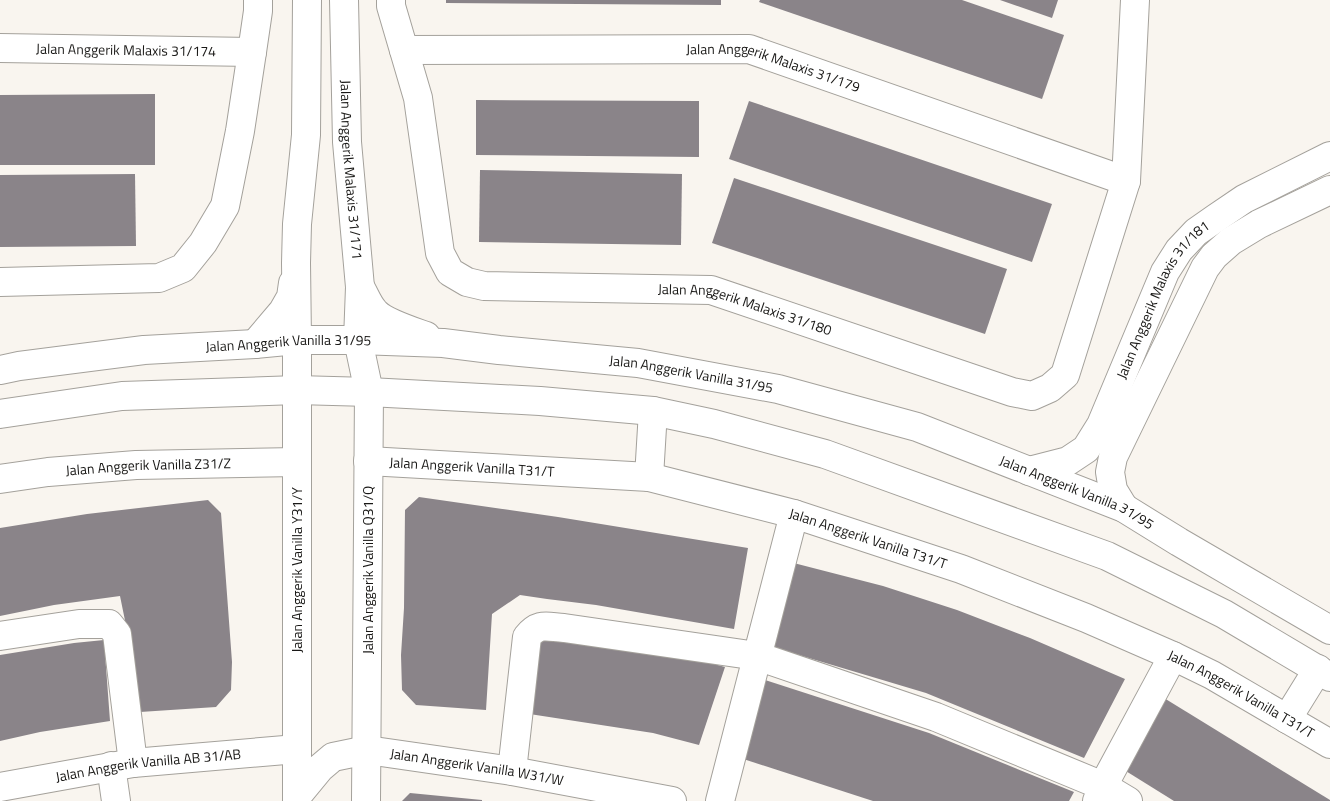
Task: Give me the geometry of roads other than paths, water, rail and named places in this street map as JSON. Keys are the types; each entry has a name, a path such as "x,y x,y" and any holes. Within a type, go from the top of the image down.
{"street":[{"path":"0,282 159,278 183,268 203,243 225,206 240,131 258,0"},
{"path":"298,340 296,264 306,135 307,0"},
{"name":"Jalan Anggerik Malaxis 31/171","path":"344,0 346,142 360,287 358,340"},
{"path":"391,0 391,6 404,50"},
{"name":"Jalan Anggerik Malaxis 31/180","path":"404,50 418,98 440,253 450,272 467,282 484,286 711,290 1012,392 1032,396 1050,388 1065,375 1126,180 1134,0"},
{"name":"Jalan Anggerik Malaxis 31/174","path":"0,48 252,52"},
{"name":"Jalan Anggerik Malaxis 31/179","path":"404,50 748,49 1126,180"},
{"name":"Jalan Anggerik Malaxis 31/181","path":"1029,471 1068,461 1086,449 1100,425 1164,272 1178,250 1196,232 1244,199 1330,156"},
{"name":"Jalan Anggerik Malaxis 31/181","path":"1124,508 1113,490 1110,472 1113,457 1205,268 1214,256 1231,241 1259,224 1330,190"},
{"path":"255,344 283,312 291,297 296,264"},
{"path":"360,287 368,304 376,314 443,343"},
{"name":"Jalan Anggerik Vanilla 31/95","path":"0,370 144,350 298,340 358,340 443,343 638,363 778,389 917,427 1124,508 1330,630"},
{"name":"Jalan Anggerik Vanilla Y31/Y","path":"297,798 298,340"},
{"name":"Jalan Anggerik Vanilla Q31/Q","path":"358,340 369,392 366,801"},
{"path":"0,414 122,396 298,390 540,401 653,411 714,424 825,454 1107,556 1224,614 1324,673 1287,719"},
{"path":"649,476 653,411"},
{"name":"Jalan Anggerik Vanilla T31/T","path":"368,461 649,476 794,514 962,569 1086,618 1212,675 1330,744"},
{"name":"Jalan Anggerik Vanilla Z31/Z","path":"0,479 48,472 136,465 298,462"},
{"path":"720,801 794,514"},
{"path":"0,636 79,624 109,624 117,634 122,764 116,801"},
{"path":"512,771 527,637 533,630 542,626 757,656 936,718 1100,794 1128,801"},
{"path":"1100,794 1173,656"},
{"name":"Jalan Anggerik Vanilla AB 31/AB","path":"0,787 122,764 297,750"},
{"name":"Jalan Anggerik Vanilla W31/W","path":"297,798 320,768 332,757 367,750 512,771 543,789 672,801"}]}
